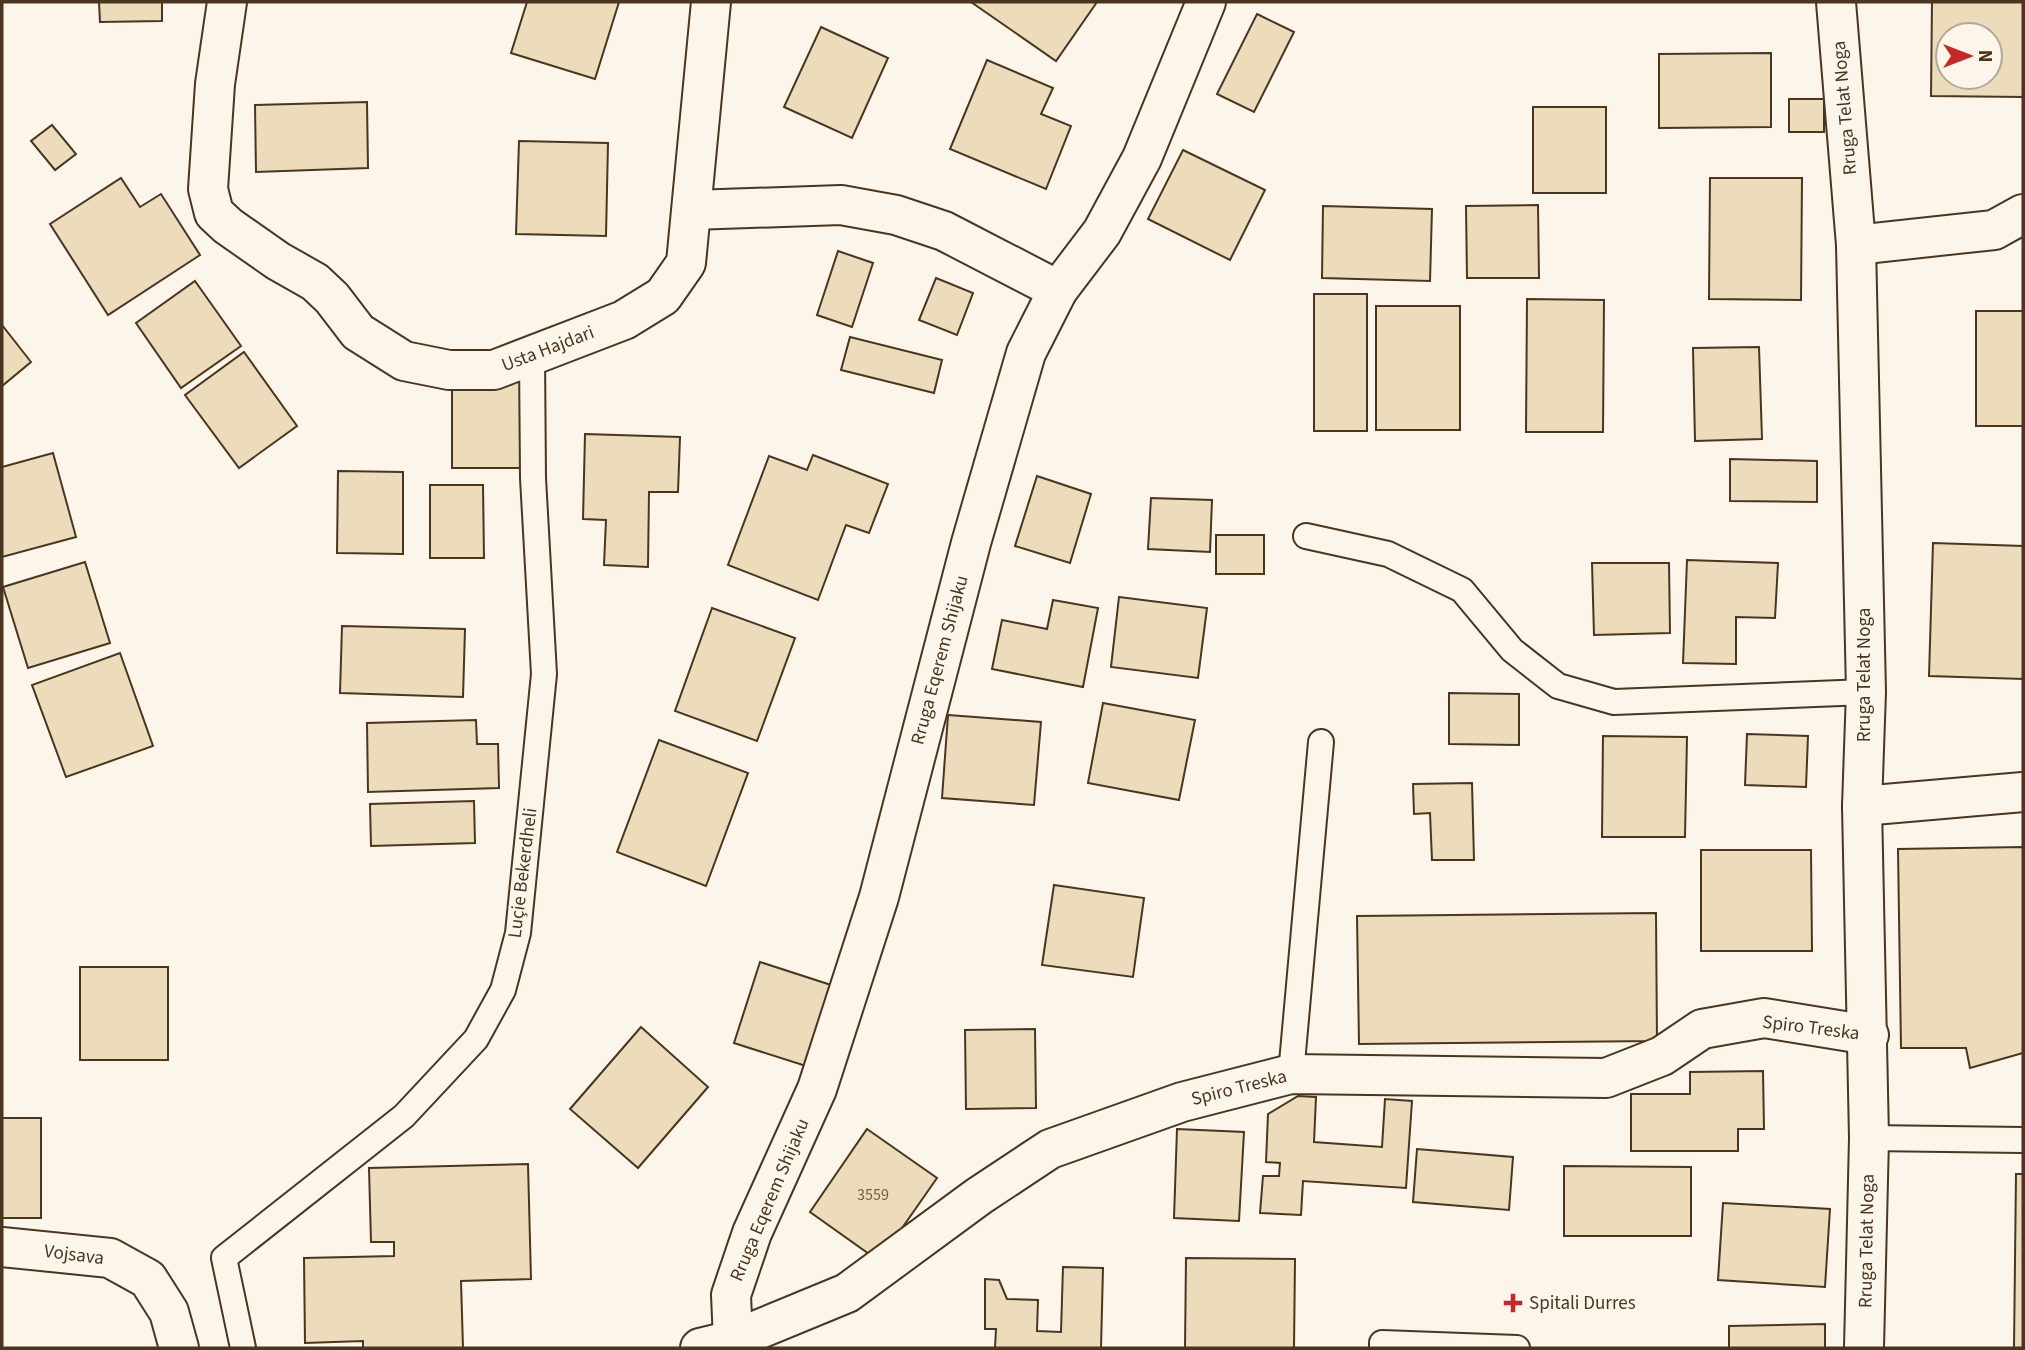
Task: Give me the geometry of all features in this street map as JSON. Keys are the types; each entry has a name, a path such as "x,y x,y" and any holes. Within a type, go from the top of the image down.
{"street":[{"name":"Usta Hajdari","path":"227,2 215,84 208,189 214,213 238,233 315,282 332,298 358,332 404,361 449,370 494,370 624,320 663,296 686,263 711,2"},
{"name":"Rruga Eqerem Shijaku","path":"717,1344 752,1233 817,1089 879,897 971,543 1026,353 1058,290 1102,232 1142,158 1206,2"},
{"name":"Rruga Telat Noga","path":"1836,2 1856,246 1866,692 1862,806 1870,1138 1864,1348"},
{"path":"692,210 841,205 896,215 944,231 1058,290"},
{"path":"1856,246 1994,230 2023,214"},
{"path":"1862,806 2023,792"},
{"name":"Spiro Treska","path":"717,1344 847,1293 979,1196 1050,1149 1182,1102 1291,1074 1606,1078 1662,1056 1702,1029 1765,1018 1869,1035"},
{"name":"Vojsava","path":"2,1247 110,1258 148,1279 169,1312 179,1348"}],"lane":[{"name":"Luçie Bekerdheli","path":"243,1348 224,1258 404,1116 476,1039 503,990 518,933 544,674 533,478 532,356"},
{"path":"1306,536 1388,554 1462,590 1511,650 1558,685 1614,702 1866,692"},
{"path":"1291,1074 1321,742"},
{"path":"1870,1138 2023,1140"},
{"path":"1382,1348 1382,1343 1517,1348"}],"building":[{"path":"99,2 162,2 162,21 100,22"},
{"path":"527,2 619,2 595,79 511,53"},
{"path":"971,2 1097,2 1056,61"},
{"path":"1932,2 2023,2 2023,97 1931,96"},
{"path":"1257,14 1294,32 1254,112 1217,94"},
{"path":"821,27 888,58 852,138 784,107"},
{"path":"1771,53 1771,127 1659,128 1659,54"},
{"path":"987,60 1053,88 1041,114 1071,126 1046,189 950,149"},
{"path":"1789,99 1824,99 1824,132 1789,132"},
{"path":"367,102 368,168 256,172 255,105"},
{"path":"1533,107 1606,107 1606,193 1533,193"},
{"path":"52,125 76,154 55,170 31,141"},
{"path":"519,141 608,143 606,236 516,234"},
{"path":"1183,150 1265,190 1230,260 1148,219"},
{"path":"121,178 140,207 161,194 200,255 108,315 50,224"},
{"path":"1710,178 1802,178 1801,300 1709,299"},
{"path":"1538,205 1539,278 1467,278 1466,206"},
{"path":"1323,206 1432,209 1430,281 1322,278"},
{"path":"838,251 873,263 852,327 817,315"},
{"path":"936,278 973,293 957,335 919,320"},
{"path":"195,281 241,346 181,388 136,323"},
{"path":"1314,294 1367,294 1367,431 1314,431"},
{"path":"1527,299 1604,300 1603,432 1526,432"},
{"path":"1376,306 1460,306 1460,430 1376,430"},
{"path":"1976,311 2023,311 2023,426 1976,426"},
{"path":"2,325 31,362 2,386"},
{"path":"850,337 942,360 934,393 841,370"},
{"path":"1759,347 1762,439 1695,441 1693,348"},
{"path":"244,352 297,426 239,468 185,395"},
{"path":"452,379 523,379 523,468 452,468"},
{"path":"585,434 680,437 678,492 649,492 648,567 604,565 606,520 583,519"},
{"path":"53,453 76,537 2,557 2,467"},
{"path":"813,455 888,484 869,533 846,525 818,600 728,565 769,456 807,470"},
{"path":"1730,459 1817,461 1817,502 1730,501"},
{"path":"338,471 403,472 403,554 337,553"},
{"path":"1037,476 1091,494 1070,563 1015,546"},
{"path":"430,485 483,485 484,558 430,558"},
{"path":"1151,498 1212,500 1210,552 1148,549"},
{"path":"1216,535 1264,535 1264,574 1216,574"},
{"path":"1933,543 2023,546 2023,679 1929,676"},
{"path":"1687,560 1778,563 1775,618 1736,617 1736,664 1683,663"},
{"path":"85,562 110,643 28,668 3,587"},
{"path":"1592,563 1669,563 1670,633 1594,635"},
{"path":"1119,597 1207,608 1198,678 1111,667"},
{"path":"1053,600 1098,608 1083,687 992,669 1002,620 1047,629"},
{"path":"712,608 795,638 757,741 675,711"},
{"path":"342,626 465,629 463,697 340,693"},
{"path":"120,653 153,746 66,777 32,685"},
{"path":"1449,693 1519,694 1519,745 1449,744"},
{"path":"1103,703 1195,720 1179,800 1088,783"},
{"path":"948,715 1041,722 1034,805 942,798"},
{"path":"476,720 477,744 498,744 499,788 368,792 367,723"},
{"path":"1747,734 1808,736 1806,787 1745,785"},
{"path":"1603,736 1687,737 1685,837 1602,837"},
{"path":"659,740 748,773 706,886 617,852"},
{"path":"1472,783 1474,860 1432,860 1430,813 1414,814 1413,784"},
{"path":"474,801 475,843 371,846 370,804"},
{"path":"2023,847 2023,1053 1970,1068 1966,1048 1901,1048 1898,849"},
{"path":"1701,850 1811,850 1812,951 1701,951"},
{"path":"1054,885 1144,898 1133,977 1042,965"},
{"path":"1656,913 1657,1041 1359,1044 1357,916"},
{"path":"760,962 831,985 806,1066 734,1043"},
{"path":"80,967 168,967 168,1060 80,1060"},
{"path":"641,1027 708,1087 638,1168 570,1109"},
{"path":"1035,1029 1036,1108 966,1109 965,1030"},
{"path":"1763,1071 1764,1129 1738,1129 1738,1151 1631,1151 1631,1094 1690,1094 1690,1072"},
{"path":"1298,1096 1316,1097 1314,1142 1382,1147 1385,1099 1412,1101 1406,1188 1303,1181 1301,1215 1260,1213 1263,1176 1279,1176 1280,1163 1266,1162 1268,1114"},
{"path":"2,1118 41,1118 41,1218 2,1218"},
{"path":"867,1129 937,1178 879,1261 810,1212"},
{"path":"1177,1129 1244,1132 1239,1221 1174,1218"},
{"path":"1417,1149 1513,1157 1509,1210 1413,1202"},
{"path":"528,1164 531,1279 461,1281 463,1348 363,1348 363,1341 305,1343 304,1258 394,1256 394,1242 371,1242 369,1168"},
{"path":"1564,1166 1691,1167 1691,1236 1564,1236"},
{"path":"2016,1174 2023,1174 2023,1348 2014,1348"},
{"path":"1723,1203 1830,1209 1825,1287 1718,1280"},
{"path":"1186,1258 1295,1259 1294,1348 1185,1348"},
{"path":"1063,1267 1103,1268 1101,1348 995,1348 996,1329 985,1329 985,1279 999,1280 1007,1299 1038,1300 1037,1331 1061,1332"},
{"path":"1825,1324 1825,1348 1729,1348 1729,1326"}],"place":[{"name":"Spitali Durres","path":"1513,1303"}]}
